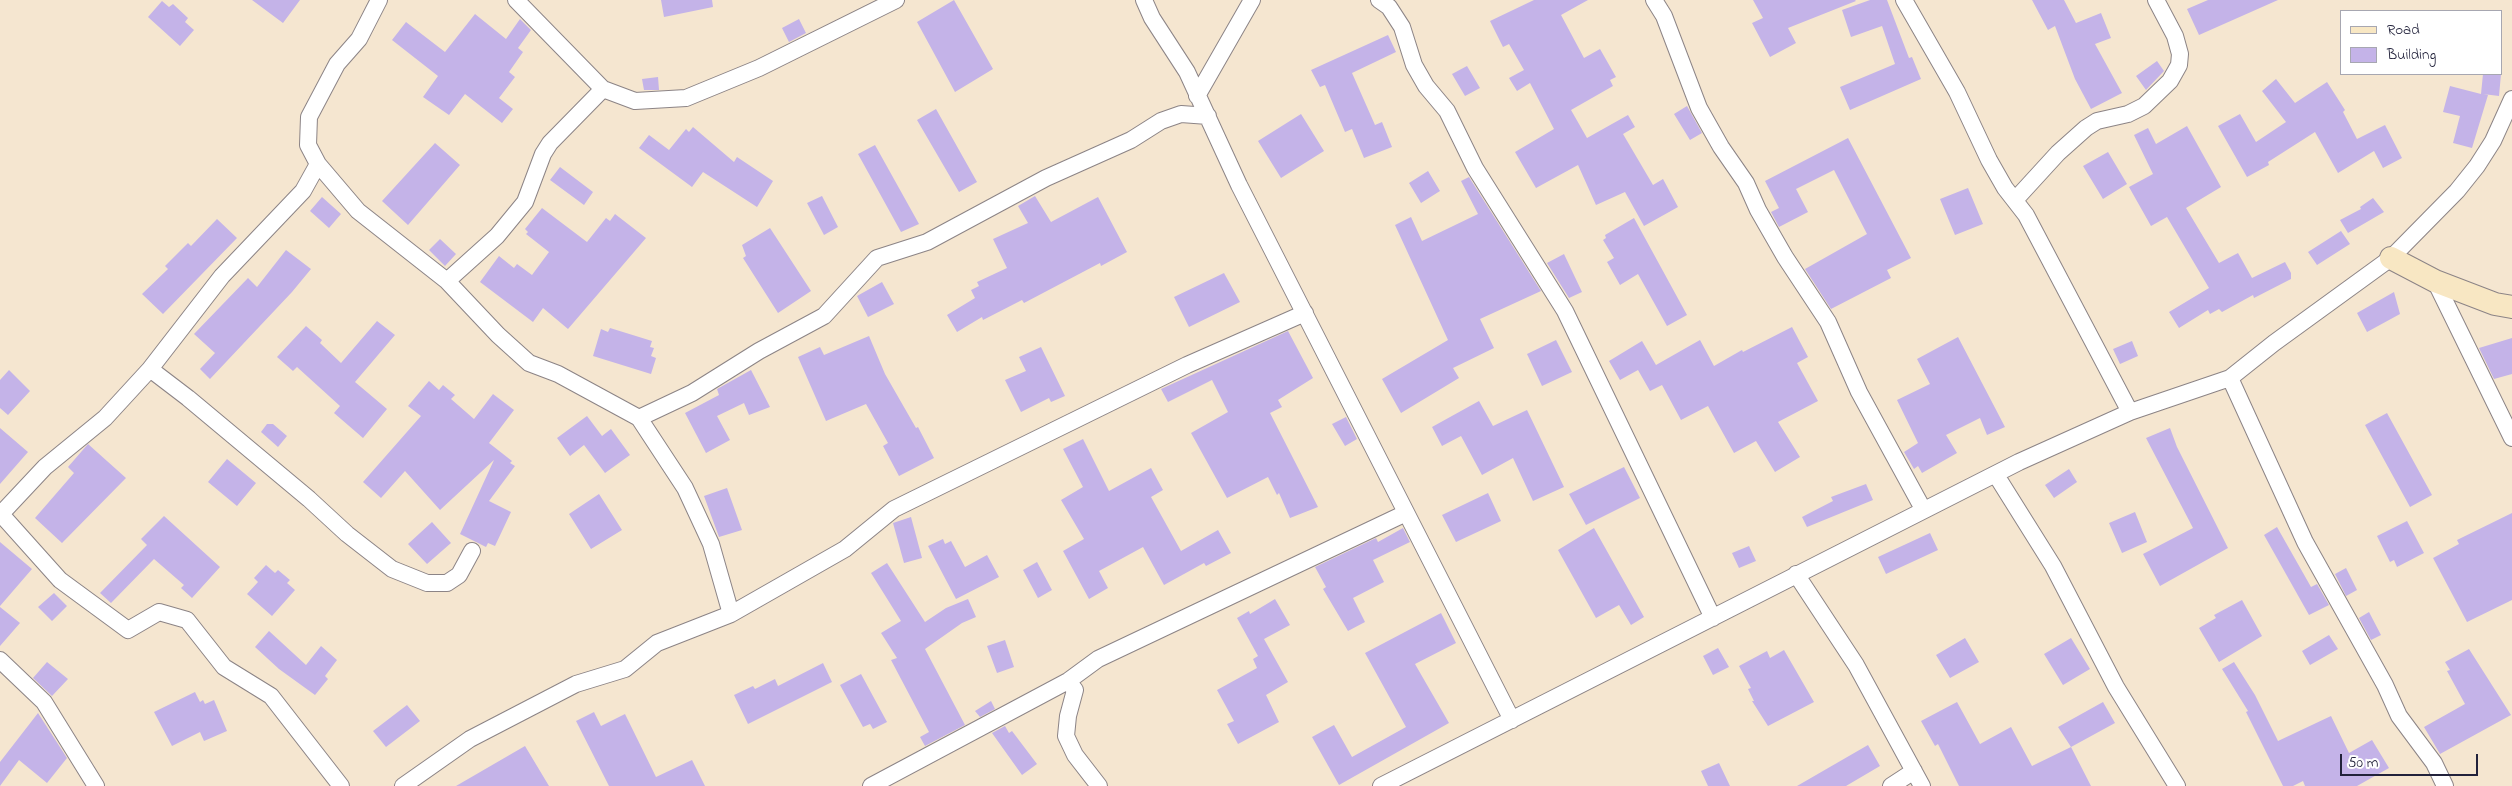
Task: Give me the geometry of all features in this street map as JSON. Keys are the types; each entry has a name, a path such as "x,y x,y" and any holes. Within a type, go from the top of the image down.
{"street":[{"path":"379,0 359,39 337,64 309,117 308,145 318,164 358,211 447,281 498,335 529,363 558,374 639,418 686,488 711,544 731,614"},
{"path":"516,0 603,89 635,101 686,98 759,68 887,2"},
{"path":"1144,0 1152,18 1187,72 1239,185 1512,720"},
{"path":"1197,96 1252,0"},
{"path":"1379,0 1389,7 1402,27 1414,65 1426,86 1447,111 1475,168 1565,311 1713,618"},
{"path":"1654,0 1664,16 1698,108 1721,147 1746,183 1758,210 1785,258 1828,322 1858,392 1923,509"},
{"path":"1904,0 1957,92 1988,160 2026,215 2130,412"},
{"path":"2015,200 2058,153 2086,128 2097,121 2128,114 2144,106 2170,81 2179,65 2180,54 2175,36 2156,0"},
{"path":"447,281 497,236 525,202 543,154 550,143 603,89"},
{"path":"1381,786 1923,509 1996,475 2019,462 2130,412 2230,378 2274,343 2391,258 2456,191 2477,166 2493,141 2512,100"},
{"path":"639,418 692,393 759,352 824,316 877,258 927,242 1038,182 1131,140 1161,121 1181,114 1208,116"},
{"path":"318,164 303,191 222,276 150,369 105,418 45,468 0,514 60,580 128,630 159,612 187,620 224,667 271,696 341,786"},
{"path":"2391,258 2435,282 2494,304 2512,307"},
{"path":"2435,282 2512,438"},
{"path":"403,786 479,735 576,684 625,669 657,643 731,614 845,549 894,509 1187,365 1305,314"},
{"path":"150,369 188,398 309,499 347,534 392,569 426,583 447,583 459,575 472,551"},
{"path":"2230,378 2305,542 2385,685 2399,716 2434,763 2445,786"},
{"path":"1996,475 2053,566 2116,687 2177,786"},
{"path":"871,786 1068,681 1098,659 1406,513"},
{"path":"1796,574 1856,665 1922,786"},
{"path":"0,660 44,702 96,786"},
{"path":"1068,681 1075,690 1068,716 1066,736 1075,756 1099,786"},
{"path":"1890,786 1914,771"}],"building":[{"path":"252,0 300,0 283,23"},
{"path":"661,0 712,0 713,7 664,17"},
{"path":"954,0 993,69 955,92 917,22"},
{"path":"1534,0 1588,0 1561,15 1584,58 1600,49 1616,77 1610,80 1613,86 1571,110 1587,138 1628,115 1635,127 1623,134 1653,185 1663,179 1678,207 1644,226 1625,192 1596,205 1578,165 1536,188 1515,152 1554,129 1530,83 1517,91 1509,78 1524,70 1509,44 1503,47 1490,21"},
{"path":"1753,0 1856,1 1788,28 1796,43 1770,57 1752,23 1763,18"},
{"path":"1870,0 1887,0 1909,58 1912,57 1921,79 1850,110 1840,87 1895,64 1882,26 1851,37 1842,10"},
{"path":"2032,0 2064,0 2076,23 2101,13 2111,38 2095,44 2122,93 2091,109 2075,79 2055,26 2048,30"},
{"path":"2208,0 2278,0 2199,35 2187,9"},
{"path":"162,1 169,7 173,4 188,18 185,22 194,30 180,46 148,17"},
{"path":"475,14 506,39 520,19 531,30 518,48 523,52 509,72 515,77 499,98 513,109 502,123 465,94 449,115 423,97 438,76 392,40 406,22 445,52"},
{"path":"799,19 806,33 789,42 782,28"},
{"path":"1388,35 1396,52 1352,73 1375,125 1382,122 1392,147 1364,158 1352,129 1345,132 1325,85 1320,87 1311,70"},
{"path":"2157,61 2164,71 2146,90 2136,76"},
{"path":"1467,66 1480,88 1465,96 1452,74"},
{"path":"2483,75 2501,75 2499,96 2483,94 2488,95 2472,148 2453,143 2460,116 2443,112 2450,86 2481,94"},
{"path":"658,77 659,90 644,90 642,79"},
{"path":"2276,79 2295,103 2327,82 2345,110 2343,112 2357,139 2385,125 2402,158 2383,168 2374,151 2338,173 2315,132 2268,162 2269,165 2247,177 2218,126 2240,114 2256,142 2286,122 2262,91"},
{"path":"1687,106 1702,133 1690,140 1674,114"},
{"path":"936,109 977,182 959,192 917,120"},
{"path":"1301,114 1324,151 1281,178 1258,141"},
{"path":"2187,126 2221,187 2186,208 2219,263 2238,253 2252,278 2285,262 2291,273 2291,279 2254,298 2253,295 2222,312 2219,309 2210,314 2208,310 2179,328 2169,312 2209,288 2167,217 2151,226 2129,187 2153,174 2134,135 2148,128 2156,144"},
{"path":"693,127 734,162 737,157 773,181 757,207 703,172 692,187 639,148 649,135 669,150 686,129 689,132"},
{"path":"1848,138 1911,258 1887,270 1891,278 1831,309 1805,269 1867,234 1834,170 1796,189 1808,212 1779,227 1771,212 1779,208 1765,181"},
{"path":"435,143 460,165 408,225 382,201"},
{"path":"875,145 919,224 901,232 858,154"},
{"path":"2108,152 2127,184 2103,199 2083,166"},
{"path":"560,167 593,192 584,205 550,180"},
{"path":"1428,171 1440,191 1421,203 1409,183"},
{"path":"1469,177 1541,291 1480,319 1494,348 1453,368 1459,378 1401,413 1382,379 1448,340 1395,225 1411,217 1422,241 1478,214 1461,181"},
{"path":"1968,188 1983,224 1955,235 1940,199"},
{"path":"822,196 838,227 824,235 807,203"},
{"path":"1035,196 1051,222 1098,197 1127,252 1101,266 1100,263 1024,303 1022,300 983,320 982,317 957,332 947,315 975,298 971,290 979,286 977,282 1007,268 993,239 1028,223 1018,206"},
{"path":"322,197 341,214 329,228 310,211"},
{"path":"2373,198 2384,212 2348,233 2340,220 2361,209 2360,207"},
{"path":"542,208 587,242 606,218 610,221 615,214 646,238 568,329 543,308 533,322 480,282 499,256 514,268 517,264 532,275 549,252 526,234 528,232 525,229"},
{"path":"1634,218 1687,315 1667,326 1638,274 1620,285 1607,262 1614,258 1603,240 1606,238 1605,235"},
{"path":"217,219 237,238 163,314 142,294 168,269 165,266 188,243 191,246"},
{"path":"770,228 811,291 778,313 743,258 746,256 742,245"},
{"path":"2341,231 2350,244 2317,265 2308,252"},
{"path":"440,239 456,254 445,266 429,250"},
{"path":"286,250 311,269 292,292 210,379 200,369 215,353 194,334 248,278 257,287"},
{"path":"1564,254 1582,292 1569,298 1547,263"},
{"path":"1224,273 1240,302 1189,327 1174,297"},
{"path":"882,282 894,304 868,317 857,296"},
{"path":"2394,292 2400,314 2367,332 2357,313"},
{"path":"377,321 395,335 355,382 387,409 363,438 334,413 340,406 297,367 293,371 277,357 306,326 322,340 320,343 341,363"},
{"path":"1792,327 1808,357 1797,363 1818,401 1778,422 1800,457 1775,472 1756,441 1734,453 1708,406 1681,420 1662,385 1650,391 1638,370 1620,380 1609,361 1642,341 1656,365 1700,340 1714,366 1742,350 1743,352"},
{"path":"610,328 652,341 650,347 654,348 651,356 656,358 651,374 593,356 601,329 608,332"},
{"path":"1288,331 1313,378 1278,400 1282,407 1270,413 1318,507 1290,518 1279,493 1277,495 1268,477 1227,498 1191,433 1228,412 1212,380 1168,402 1161,389"},
{"path":"869,336 885,374 916,428 918,427 934,458 899,476 883,446 888,443 866,404 826,421 798,357 820,347 824,355"},
{"path":"1958,337 2005,427 1987,435 1980,418 1946,435 1957,453 1922,473 1918,466 1914,469 1904,452 1918,443 1897,400 1930,384 1917,359"},
{"path":"2512,338 2512,374 2494,379 2479,348"},
{"path":"1556,340 1572,372 1542,386 1527,354"},
{"path":"2132,341 2138,356 2120,364 2113,349"},
{"path":"1041,347 1065,396 1051,402 1049,398 1021,412 1005,380 1026,371 1019,357"},
{"path":"9,370 30,391 8,415 0,408 0,380"},
{"path":"751,370 770,407 749,415 744,403 717,416 730,440 706,453 685,413 719,395 717,389"},
{"path":"429,381 439,390 443,385 455,395 451,399 474,419 493,394 514,410 489,443 512,461 510,463 515,466 489,501 511,512 495,546 488,543 486,547 460,534 494,460 440,510 405,471 381,498 363,482 421,416 408,406"},
{"path":"1479,401 1493,426 1527,410 1564,487 1533,501 1513,458 1482,475 1461,436 1442,446 1432,427"},
{"path":"2387,413 2432,495 2410,507 2365,425"},
{"path":"587,416 602,436 611,429 630,455 605,473 584,445 570,456 557,438"},
{"path":"1346,417 1357,439 1345,446 1332,424"},
{"path":"267,424 273,424 287,436 278,447 261,432"},
{"path":"0,428 28,452 0,484"},
{"path":"2170,428 2177,447 2228,548 2160,586 2143,554 2193,528 2146,438"},
{"path":"1083,439 1109,491 1151,468 1163,490 1151,497 1181,551 1218,530 1231,553 1206,566 1204,563 1164,585 1143,547 1099,571 1108,588 1089,599 1063,551 1084,539 1061,500 1083,487 1063,449"},
{"path":"88,444 126,478 62,543 35,518 74,473 68,467"},
{"path":"227,459 256,483 237,506 208,482"},
{"path":"1624,467 1640,498 1586,525 1569,494"},
{"path":"2069,469 2077,482 2054,498 2045,485"},
{"path":"1866,484 1873,500 1807,527 1802,517 1833,501 1831,497"},
{"path":"727,488 742,530 719,537 704,496"},
{"path":"1488,493 1501,521 1456,542 1442,515"},
{"path":"599,494 622,530 591,549 569,514"},
{"path":"2135,512 2147,542 2122,553 2109,523"},
{"path":"2512,513 2512,600 2467,622 2433,558 2459,544 2457,540"},
{"path":"164,516 220,567 192,598 181,588 184,585 154,559 111,603 100,593 147,545 141,539"},
{"path":"911,517 922,558 904,563 893,523"},
{"path":"2407,521 2424,553 2397,567 2394,560 2390,562 2377,536"},
{"path":"432,522 451,543 427,564 408,544"},
{"path":"2277,527 2311,587 2317,584 2329,605 2309,615 2264,535"},
{"path":"1403,528 1410,542 1373,560 1384,582 1353,598 1365,622 1348,631 1323,589 1326,587 1315,567 1376,538 1378,542"},
{"path":"1594,528 1644,617 1631,625 1619,605 1596,618 1558,550"},
{"path":"1930,533 1938,550 1886,574 1878,557"},
{"path":"943,539 945,544 951,541 965,567 987,555 999,577 956,599 928,546"},
{"path":"0,542 32,569 0,606"},
{"path":"1749,546 1756,561 1739,568 1732,553"},
{"path":"1037,562 1052,590 1038,598 1023,570"},
{"path":"887,563 925,622 946,608 968,599 976,617 962,623 925,649 965,725 925,746 920,737 929,732 891,660 897,658 881,633 901,621 871,573"},
{"path":"266,565 275,573 278,570 290,580 287,583 295,590 272,616 247,594 258,582 254,578"},
{"path":"2346,568 2357,590 2346,596 2335,574"},
{"path":"54,593 67,606 52,621 38,607"},
{"path":"1275,599 1290,625 1264,639 1288,682 1266,695 1279,722 1238,744 1227,724 1234,721 1217,690 1257,668 1253,659 1258,656 1237,618 1249,611 1250,614"},
{"path":"2242,600 2262,636 2219,662 2199,628 2216,618 2214,615"},
{"path":"0,607 20,623 0,646"},
{"path":"2369,612 2381,635 2371,640 2359,618"},
{"path":"1441,613 1456,643 1415,664 1449,723 1339,785 1312,737 1334,725 1352,757 1406,727 1365,653"},
{"path":"269,631 306,665 321,646 337,660 325,676 328,679 315,695 279,669 255,647"},
{"path":"2329,635 2338,649 2310,665 2302,651"},
{"path":"1965,638 1979,662 1950,678 1936,655"},
{"path":"2071,638 2090,669 2063,685 2044,654"},
{"path":"1005,640 1014,667 997,673 987,646"},
{"path":"1718,648 1729,667 1713,675 1703,656"},
{"path":"2469,649 2511,715 2440,754 2424,727 2465,704 2447,671 2450,670 2445,662"},
{"path":"1784,650 1814,702 1768,726 1752,701 1754,701 1748,689 1751,688 1739,666 1767,651 1770,658"},
{"path":"47,662 68,679 52,696 33,678"},
{"path":"2234,662 2255,695 2278,741 2331,716 2349,753 2372,740 2389,768 2357,786 2305,786 2303,781 2293,786 2283,786 2246,712 2248,711 2222,669"},
{"path":"823,663 832,682 748,724 734,695 753,686 755,689 775,679 778,686"},
{"path":"861,674 887,722 873,729 870,724 863,727 840,685"},
{"path":"195,692 200,702 203,700 205,704 214,700 227,731 204,741 200,732 172,746 154,712"},
{"path":"991,701 995,709 980,717 975,711"},
{"path":"1957,702 1980,744 2011,727 2032,766 2071,747 2091,786 1959,786 1938,744 1935,746 1921,721"},
{"path":"2103,702 2115,723 2071,747 2058,727"},
{"path":"407,705 420,721 386,747 373,731"},
{"path":"594,712 601,726 625,714 656,777 692,760 705,786 609,786 576,721"},
{"path":"38,713 67,758 47,783 19,760 0,786 0,762"},
{"path":"1005,726 1009,733 1012,731 1037,764 1022,775 992,733"},
{"path":"1868,745 1880,766 1846,786 1797,786"},
{"path":"525,746 549,786 456,786"},
{"path":"1719,763 1730,786 1708,786 1701,771"}]}
